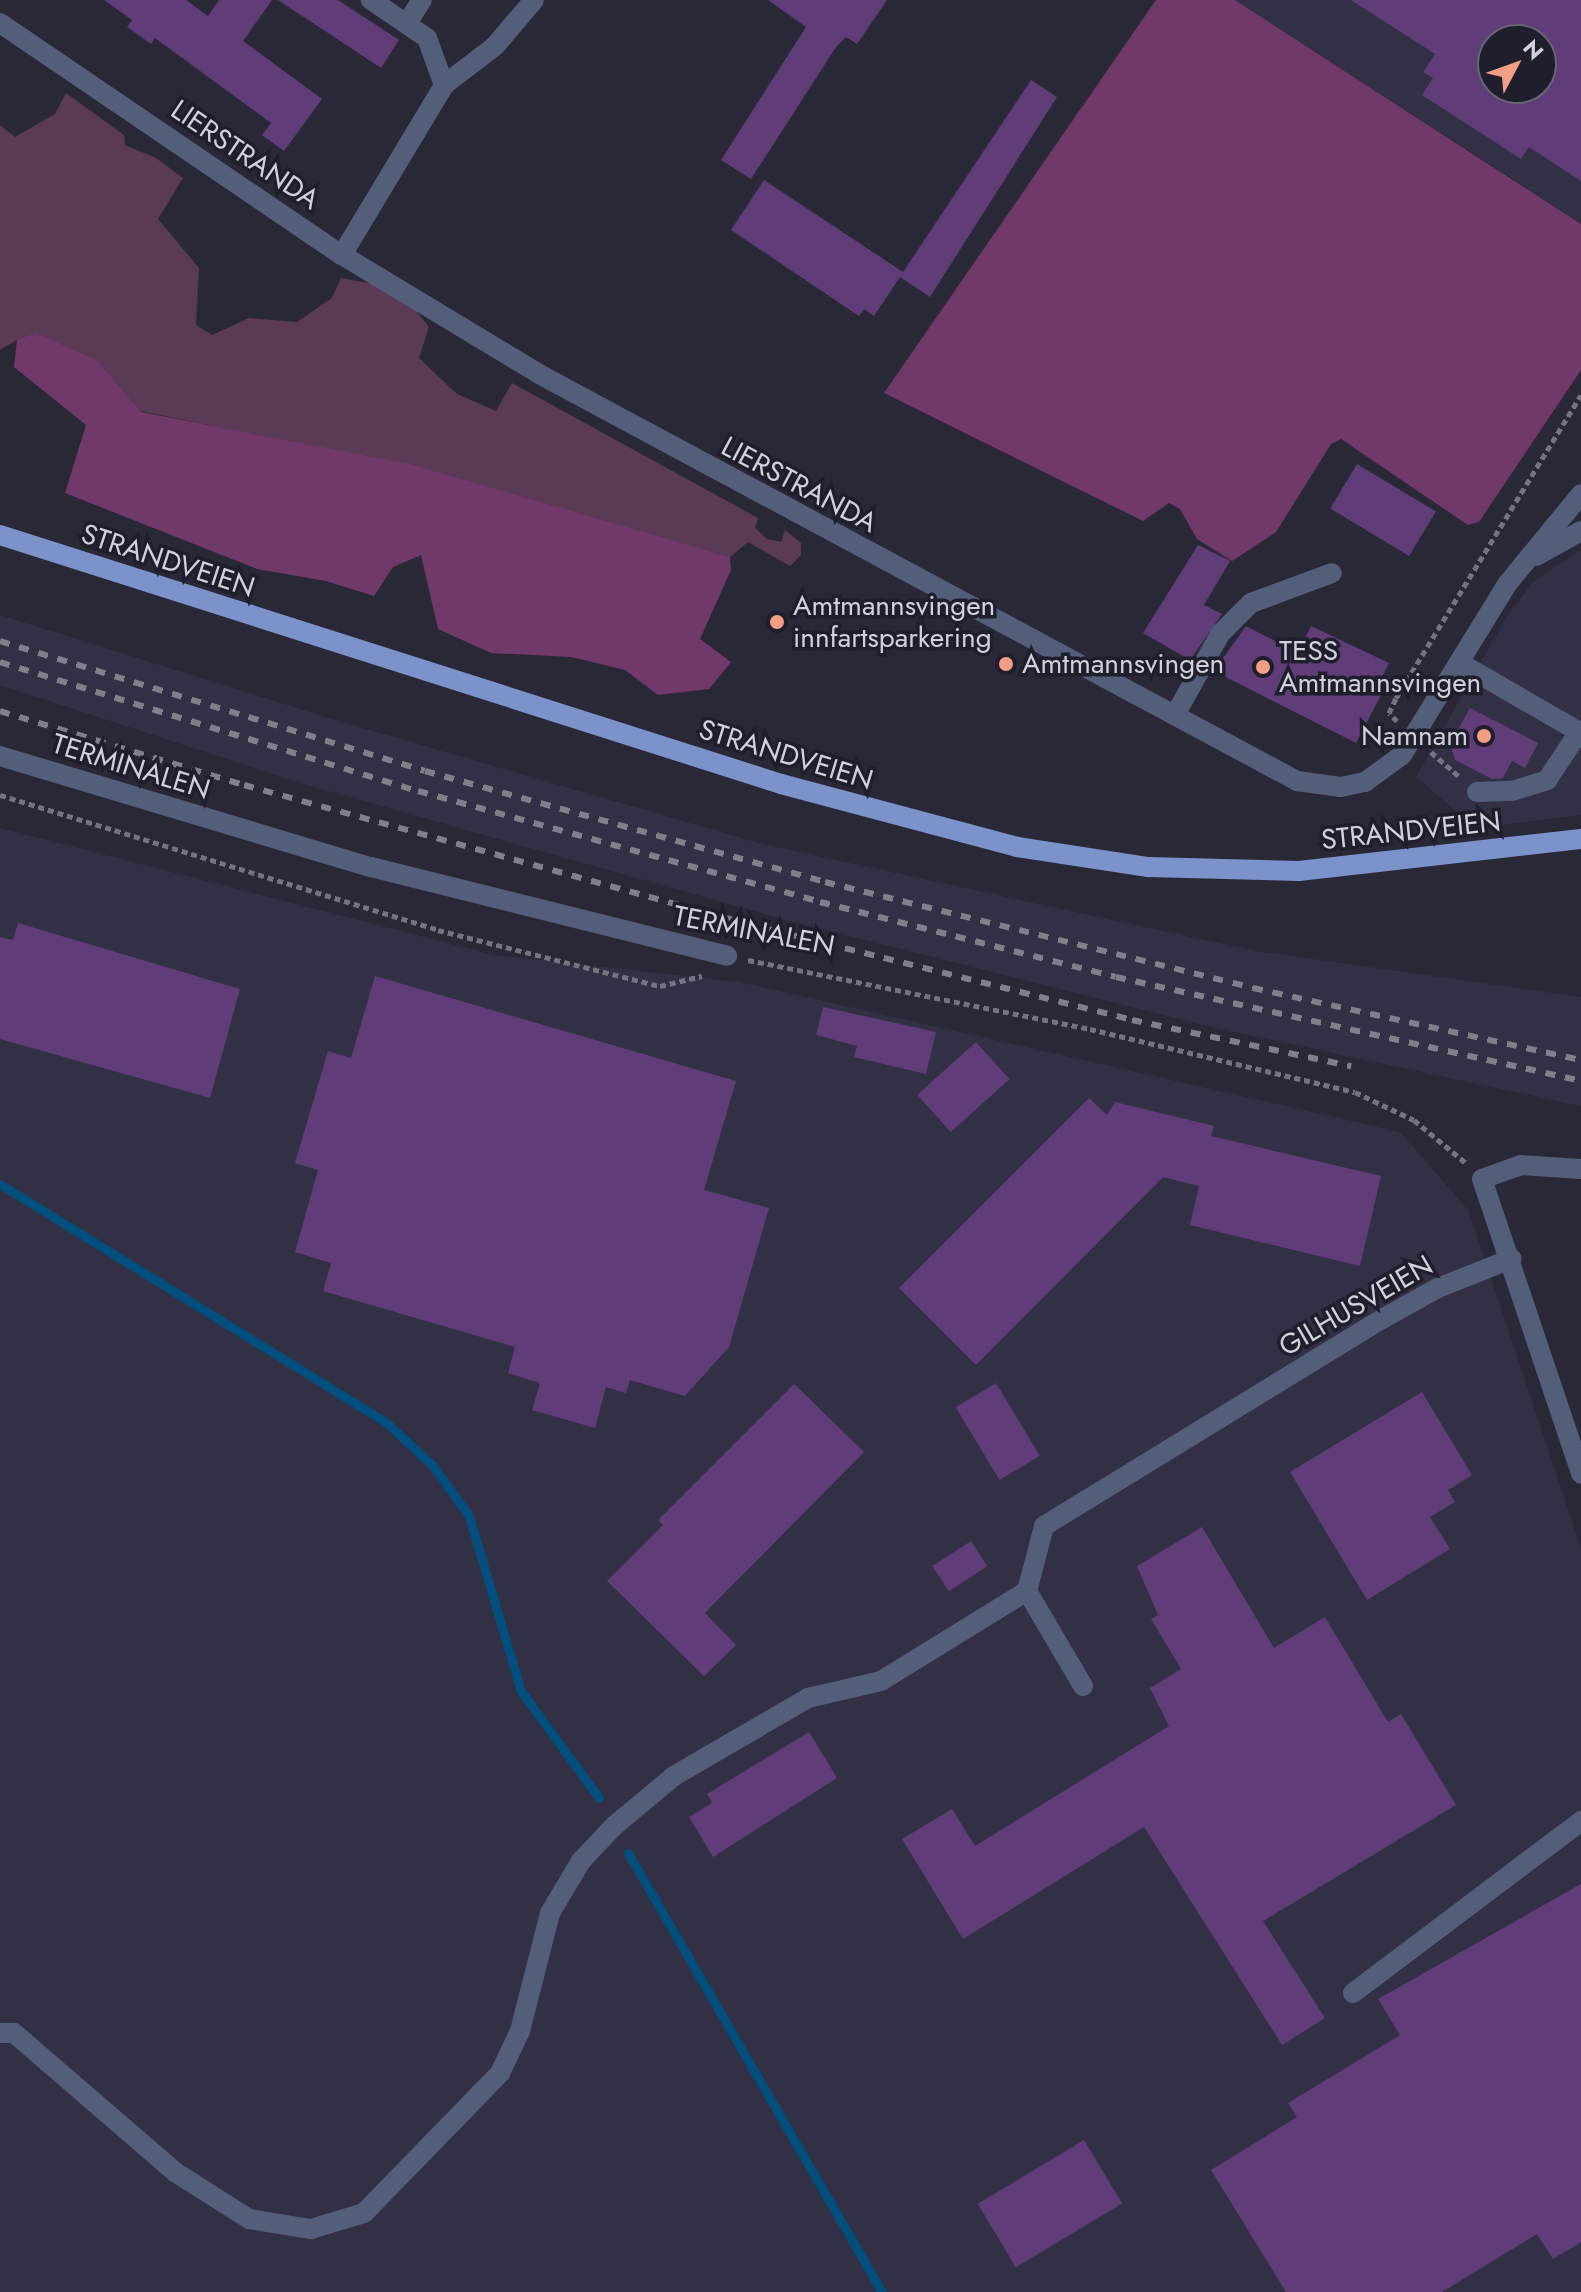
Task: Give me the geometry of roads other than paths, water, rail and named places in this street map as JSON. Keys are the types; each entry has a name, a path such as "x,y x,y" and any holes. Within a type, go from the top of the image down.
{"main road":[{"name":"STRANDVEIEN","path":"0,535 766,779 1017,847 1148,867 1299,871 1398,864 1581,839"}],"street":[{"path":"371,0 427,38 444,85"},
{"path":"407,23 422,0"},
{"path":"342,255 444,85 495,46 534,0"},
{"name":"LIERSTRANDA","path":"0,23 342,255 683,455 1297,781 1341,787 1365,782 1402,755 1526,561 1581,494"},
{"name":"LIERSTRANDA","path":"1526,561 1581,531"},
{"path":"1175,715 1220,634 1251,603 1332,573"},
{"path":"1460,663 1580,732 1547,780 1512,791 1477,792"},
{"name":"TERMINALEN","path":"0,756 345,860 727,956"},
{"path":"1581,1169 1521,1165 1482,1179 1581,1474"},
{"name":"GILHUSVEIEN","path":"1027,1591 1044,1526 1438,1288 1511,1259"},
{"path":"0,2033 14,2033 175,2172 249,2219 311,2229 364,2213 500,2073 520,2031 550,1913 581,1861 614,1826 674,1776 808,1698 881,1681 1027,1591 1083,1686"},
{"path":"1353,1993 1581,1821"}],"waterway":[{"path":"0,1184 388,1424 434,1467 469,1516 521,1691 599,1798"},
{"path":"628,1853 882,2292"}],"railway":[{"path":"0,641 425,771 825,882 1253,988 1581,1060"},
{"path":"0,662 418,791 820,902 1116,977 1581,1081"},
{"path":"0,711 244,785 748,924 1132,1020 1351,1066"}],"place":[{"name":"Amtmannsvingen innfartsparkering","path":"777,622"},
{"name":"Amtmannsvingen","path":"1006,664"},
{"name":"TESS Amtmannsvingen","path":"1263,667"},
{"name":"Namnam","path":"1484,736"}]}
